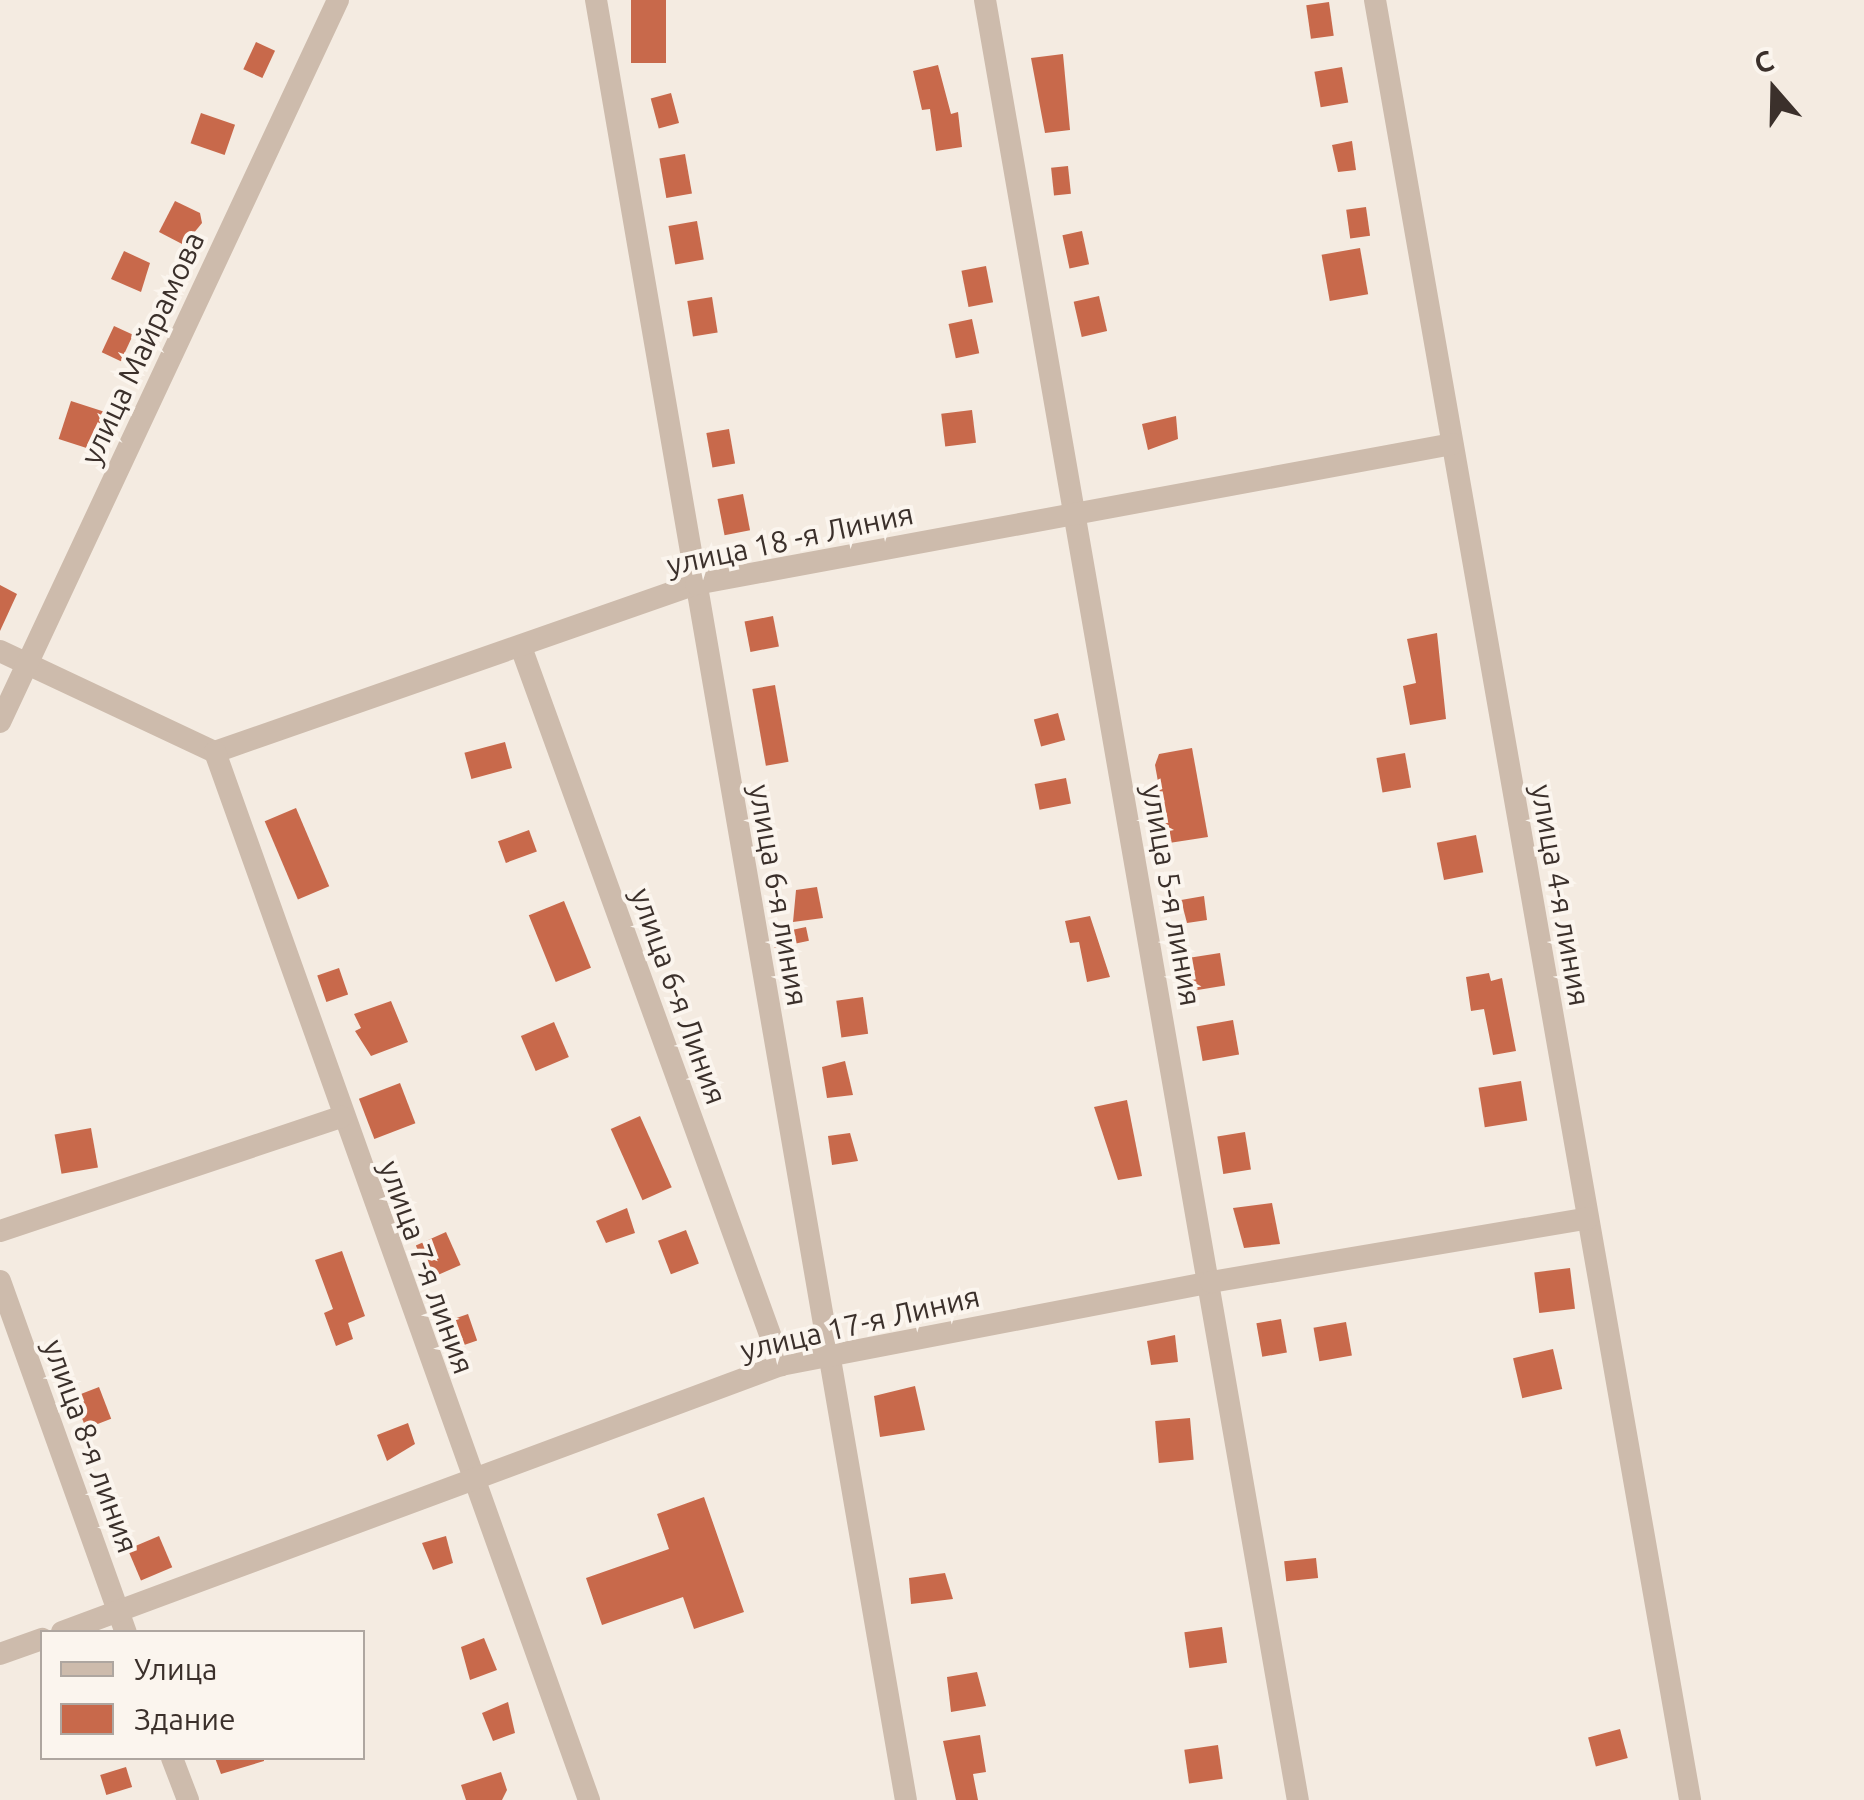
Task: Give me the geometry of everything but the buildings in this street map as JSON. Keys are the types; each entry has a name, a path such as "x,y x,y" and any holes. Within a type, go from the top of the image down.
{"street":[{"name":"улица Майрамова","path":"0,722 338,0"},
{"name":"улица 6-я линия","path":"596,0 826,1356 906,1800"},
{"name":"улица 5-я линия","path":"985,0 1211,1282 1298,1800"},
{"name":"улица 4-я линия","path":"1375,0 1690,1800"},
{"name":"улица 18 -я Линия","path":"215,752 696,584 1452,444"},
{"name":"улица 6-я Линия","path":"521,647 781,1365"},
{"path":"0,651 215,752"},
{"name":"улица 7-я линия","path":"215,752 341,1118 589,1800"},
{"path":"0,1231 341,1118"},
{"name":"улица 17-я Линия","path":"76,1630 123,1623 472,1478 781,1365 1211,1282 1588,1218"},
{"name":"улица 8-я линия","path":"0,1281 123,1623"},
{"path":"0,1654 40,1640"},
{"path":"173,1760 188,1800"}]}
